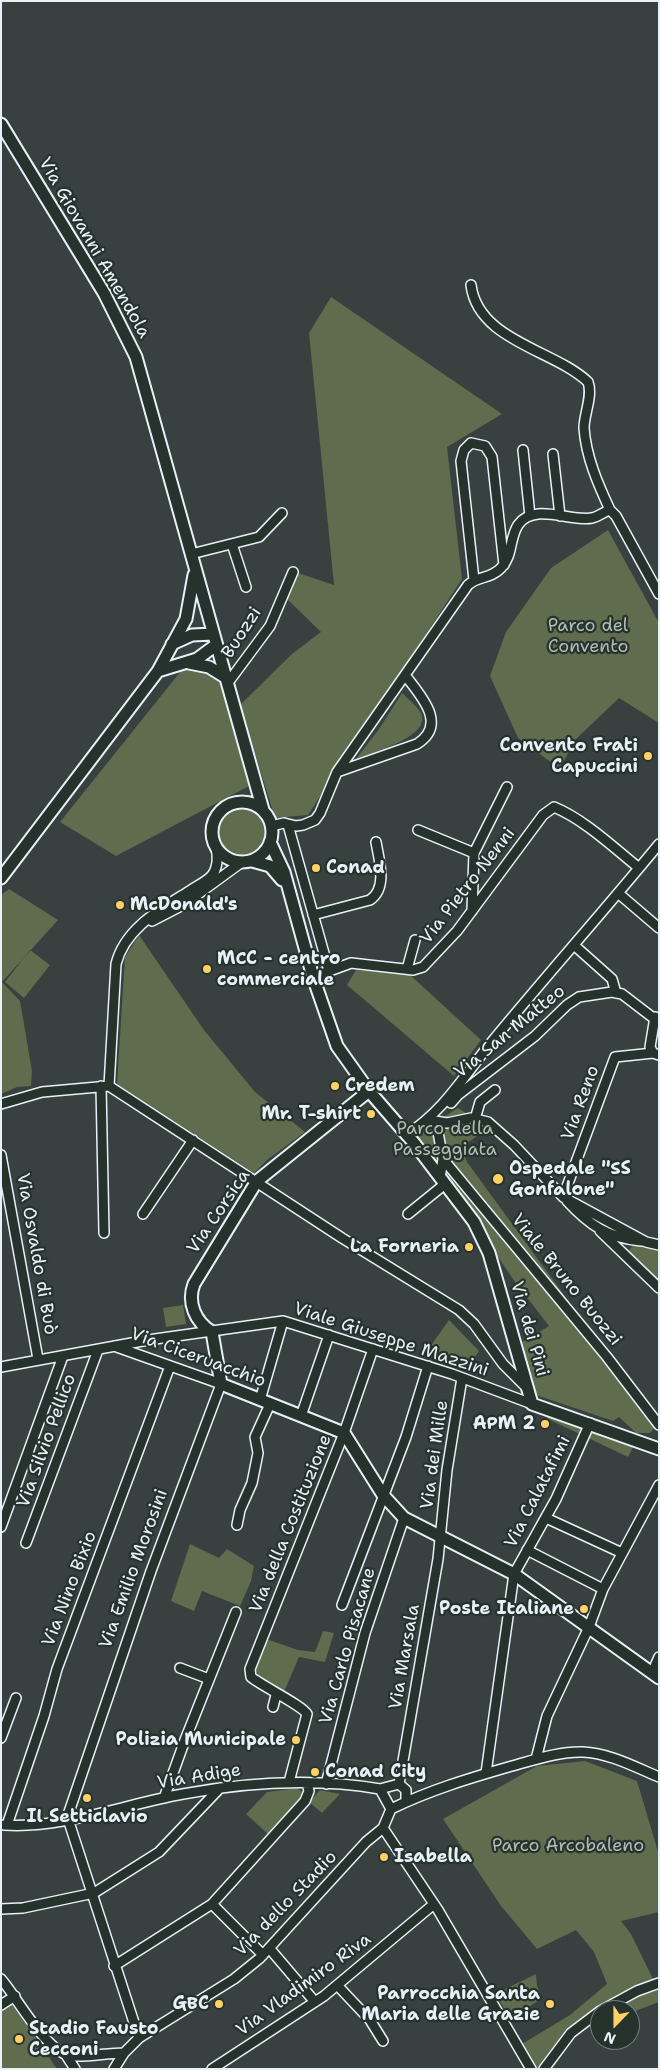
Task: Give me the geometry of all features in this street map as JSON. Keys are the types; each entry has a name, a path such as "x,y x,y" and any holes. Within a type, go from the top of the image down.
{"main road":[{"name":"Via Giovanni Amendola","path":"1,124 104,293 128,340 147,392 263,810"},
{"path":"1,878 158,671 189,610 195,567"},
{"path":"158,671 187,663 206,654 215,640 192,635 172,644"},
{"path":"187,663 205,666 226,681"},
{"path":"255,776 248,795 227,806 215,817 211,832 216,848 223,856 232,861 266,864 276,871 293,904"},
{"path":"234,803 250,803 263,810 271,826 270,842 266,850 247,861"},
{"path":"270,842 284,872 313,978 336,1043 370,1091 442,1181"},
{"name":"Via Corsica","path":"212,1332 202,1325 195,1315 192,1287 257,1181 370,1091"},
{"name":"Via dei Pini","path":"442,1181 478,1229 493,1264 532,1404"},
{"path":"212,1332 222,1384"},
{"name":"Via Ciceruacchio","path":"222,1384 344,1434"},
{"path":"532,1404 657,1446"},
{"name":"Via della Costituzione","path":"344,1434 383,1495 404,1518 514,1574 655,1675"}],"street":[{"path":"471,286 477,303 494,326 588,382 589,393 584,423 586,445 595,476 610,510 616,516 629,544 659,594"},
{"path":"474,580 461,462 464,450 471,443 485,446 492,457 504,565"},
{"path":"523,450 530,516"},
{"path":"553,454 560,516"},
{"path":"271,826 296,826 315,820 320,813 337,772 458,598 474,580 492,576 504,565 510,555 517,527 530,516 539,514 590,518 610,510"},
{"path":"191,554 259,537 282,513"},
{"path":"232,544 246,587"},
{"name":"Buozzi","path":"226,681 270,626 293,572"},
{"path":"337,772 417,744 423,739 431,722 431,711 405,675"},
{"path":"472,911 474,853 507,788"},
{"name":"Via Pietro Nenni","path":"313,978 344,964 358,963 418,969 428,963 472,911 543,815 554,807 610,844 639,868"},
{"path":"288,825 329,971"},
{"path":"418,830 474,853"},
{"path":"313,915 370,900 377,896 380,889 380,874 376,842"},
{"path":"406,1135 432,1121 441,1111 490,1044 576,945 659,844"},
{"path":"104,1233 105,1086 116,964 126,939 150,918 210,877 217,861 216,848"},
{"path":"138,928 183,906 247,861"},
{"path":"618,893 659,928"},
{"path":"407,969 415,940"},
{"path":"576,945 612,979 616,993 622,994 657,1018 650,1047 656,1054"},
{"name":"Via San Matteo","path":"441,1111 458,1095 535,1036 567,1005 579,997 594,993 616,993"},
{"name":"Via Reno","path":"563,1197 615,1057 656,1054"},
{"path":"1,1104 42,1092 105,1086 459,1310 476,1328 503,1364 528,1388"},
{"path":"475,1118 480,1102 495,1090"},
{"path":"441,1111 442,1118 447,1123"},
{"path":"432,1121 447,1123 475,1118 485,1120 494,1126 563,1197 659,1288"},
{"path":"408,1214 442,1181 443,1159 432,1121"},
{"path":"143,1214 193,1140"},
{"name":"Via Osvaldo di Buò","path":"1,1155 38,1360"},
{"name":"Viale Bruno Buozzi","path":"443,1159 607,1357 659,1425"},
{"path":"563,1197 646,1242"},
{"path":"598,1230 630,1240 659,1245"},
{"path":"620,1252 630,1240"},
{"path":"265,1402 283,1321"},
{"name":"Viale Giuseppe Mazzini","path":"1,1367 114,1346 283,1321 428,1366 532,1404"},
{"path":"301,1416 328,1335"},
{"name":"Via Ciceruacchio","path":"114,1346 222,1384"},
{"path":"344,1434 373,1349"},
{"name":"Via Silvio Pellico","path":"26,1543 98,1350"},
{"path":"1,1527 63,1356"},
{"name":"Via Nino Bixio","path":"4,1825 44,1716 57,1669 170,1366"},
{"path":"342,1605 406,1437 428,1366"},
{"name":"Via dei Mille","path":"440,1536 447,1470 462,1378"},
{"name":"Via Emilio Morosini","path":"68,1819 112,1682 222,1384"},
{"name":"Via Ciceruacchio","path":"237,1525 240,1510 252,1483 258,1453 256,1437 265,1402"},
{"name":"Via Calatafimi","path":"514,1574 546,1518 590,1423"},
{"name":"Via della Costituzione","path":"289,1782 307,1714 305,1710 295,1703 276,1694 251,1677 250,1669 344,1434"},
{"path":"536,1759 550,1707 589,1627 603,1589 659,1485"},
{"name":"Via Carlo Pisacane","path":"326,1784 365,1633 404,1518"},
{"path":"546,1518 622,1553"},
{"name":"Via Marsala","path":"399,1784 440,1536"},
{"path":"527,1550 603,1589"},
{"path":"486,1773 514,1574"},
{"path":"164,1798 236,1612"},
{"path":"655,1675 659,1657"},
{"path":"180,1668 209,1679"},
{"path":"273,1707 276,1694"},
{"path":"1,1738 16,1698"},
{"path":"531,2069 434,1904 383,1828 391,1809 445,1785 536,1759 574,1752 588,1752 659,1777"},
{"name":"Via Adige","path":"4,1825 37,1824 68,1819 220,1788 289,1782 380,1789"},
{"path":"114,1966 212,1904 305,1801 309,1791 307,1783"},
{"path":"391,1809 380,1789 399,1784 406,1790 406,1802"},
{"path":"1,1909 22,1908 94,1893 159,1852 220,1788"},
{"path":"68,1819 94,1893 114,1966 139,2038"},
{"name":"Via dello Stadio","path":"114,2069 124,2053 139,2038 234,1979 267,1952 366,1842 383,1828"},
{"path":"212,1904 267,1952 315,2002"},
{"name":"Via Vladimiro Riva","path":"212,2069 315,2002 434,1904"},
{"path":"1,1979 51,2044 66,2055 75,2069"},
{"path":"620,2000 637,1991 659,1983"},
{"path":"337,1985 370,2020 383,2041"},
{"path":"1,2005 15,1996"},
{"path":"544,2069 566,2037 590,2018"},
{"path":"66,2055 124,2053"}],"green space":[{"path":"331,297 502,414 447,447 462,579 308,815 275,818 240,705 292,654 321,632 286,598 298,573 334,585 309,333"},
{"name":"Parco del Convento","path":"608,530 659,623 659,723 619,698 574,741 560,769 518,738 490,676 506,632 551,568"},
{"path":"185,666 220,678 249,786 116,856 60,822"},
{"path":"402,693 421,713 422,722 418,729 398,743 356,759 379,729"},
{"path":"241,808 250,810 258,815 263,823 265,832 263,841 258,849 250,854 241,856 232,854 224,849 219,841 217,832 219,823 224,815 232,810"},
{"path":"9,889 58,920 2,982 20,1001 32,1071 31,1086 17,1087 1,1094 1,895"},
{"path":"139,935 204,1030 255,1092 305,1132 267,1160 254,1173 117,1084 125,957"},
{"path":"30,950 50,965 24,998 5,982"},
{"path":"356,970 409,974 481,1040 454,1076 347,985"},
{"name":"Parco della Passeggiata","path":"458,1108 489,1128 467,1143 463,1152 467,1162 658,1424 650,1433 636,1433 619,1417 613,1421 536,1395 522,1342 549,1326 515,1282 415,1135"},
{"path":"633,1245 659,1250 659,1285 626,1254"},
{"path":"183,1305 186,1324 166,1327 163,1308"},
{"path":"449,1320 479,1351 467,1369 437,1358 429,1348"},
{"path":"551,1413 634,1445 628,1457 546,1418"},
{"path":"190,1544 219,1558 227,1549 254,1566 251,1581 240,1606 202,1591 194,1611 171,1601"},
{"path":"323,1631 334,1633 325,1662 299,1657 284,1692 260,1679 255,1668 266,1639 298,1650 315,1652"},
{"name":"Parco Arcobaleno","path":"585,1761 637,1781 659,1855 659,1912 621,1921 631,1934 654,1981 622,2000 590,2000 590,2020 566,2034 543,2069 530,2069 522,2044 570,2015 607,1984 594,1952 576,1930 537,1949 501,1906 443,1819 537,1766"},
{"path":"297,1788 302,1792 300,1799 269,1835 246,1814 267,1792"},
{"path":"320,1790 340,1794 322,1813 309,1802"},
{"path":"536,1974 537,1986 542,1998 511,2019 495,1994"},
{"path":"659,1986 659,2002 640,2009 640,2000 628,2000 646,1990"},
{"name":"Stadio Fausto Cecconi","path":"11,2002 57,2069 1,2069 1,2008"}],"place":[{"name":"Convento Frati Capuccini","path":"648,756"},
{"name":"Conad","path":"316,868"},
{"name":"McDonald's","path":"120,905"},
{"name":"MCC - centro commerciale","path":"207,969"},
{"name":"Credem","path":"335,1086"},
{"name":"Mr. T-shirt","path":"371,1114"},
{"name":"Ospedale \"SS Gonfalone\"","path":"498,1179"},
{"name":"La Forneria","path":"469,1247"},
{"name":"APM 2","path":"545,1424"},
{"name":"Poste Italiane","path":"584,1609"},
{"name":"Polizia Municipale","path":"296,1740"},
{"name":"Conad City","path":"315,1772"},
{"name":"Il Setticlavio","path":"87,1798"},
{"name":"Isabella","path":"384,1857"},
{"name":"GBC","path":"219,2004"},
{"name":"Parrocchia Santa Maria delle Grazie","path":"550,2004"},
{"name":"Stadio Fausto Cecconi","path":"19,2039"}]}
